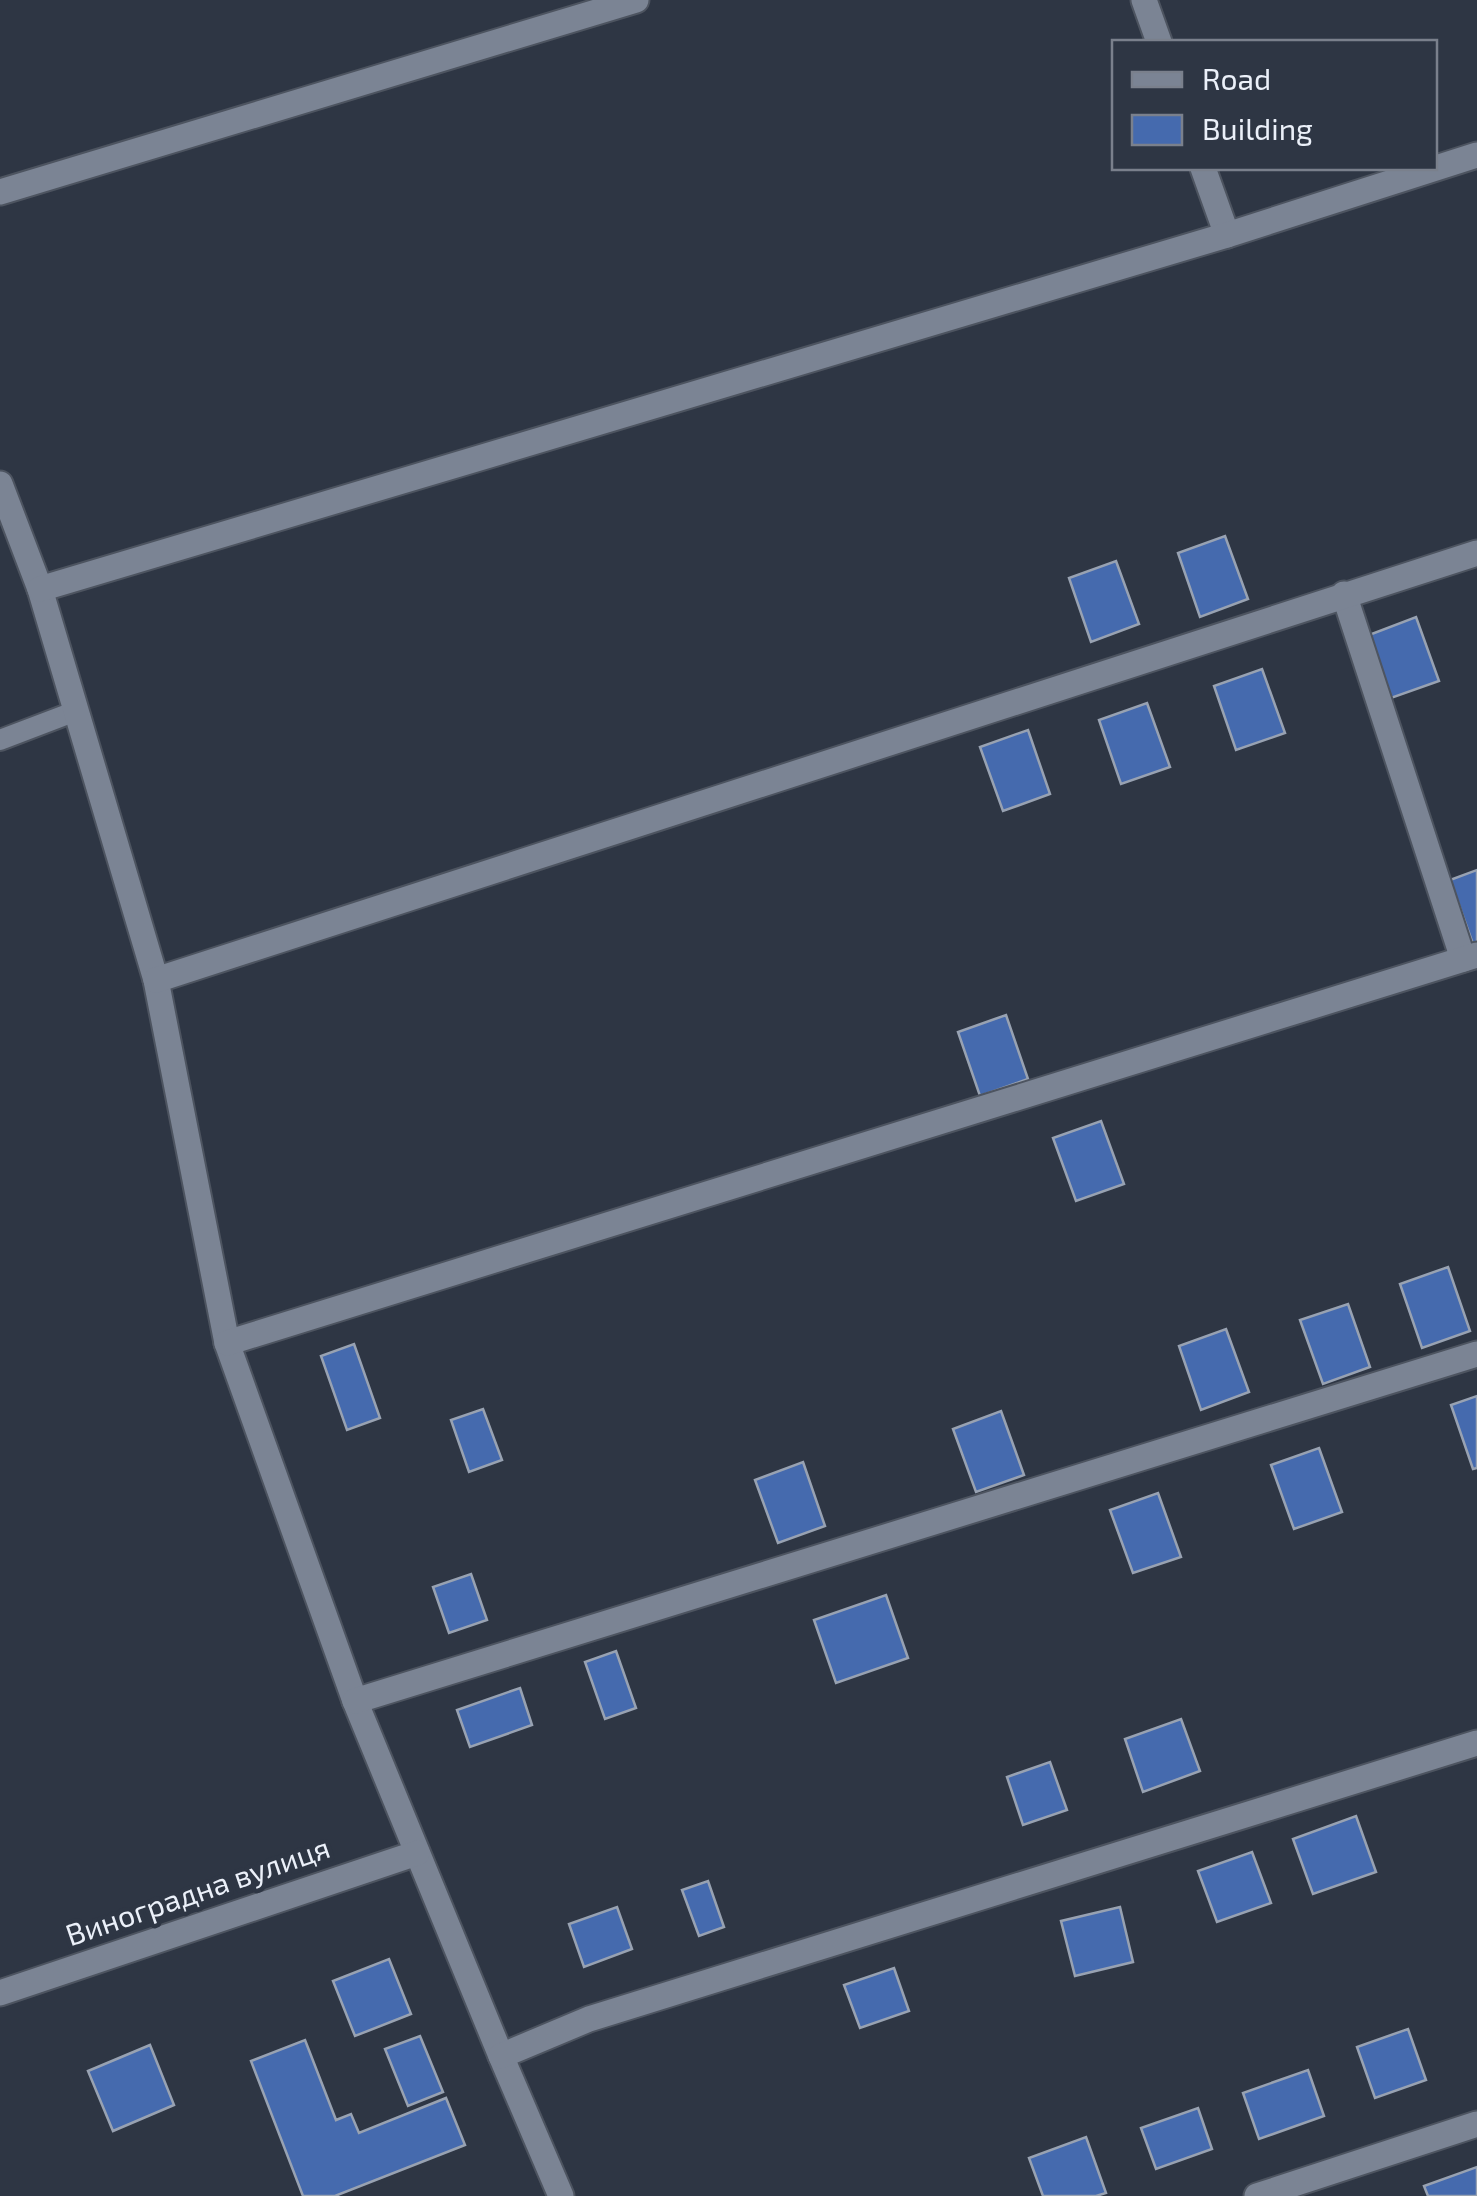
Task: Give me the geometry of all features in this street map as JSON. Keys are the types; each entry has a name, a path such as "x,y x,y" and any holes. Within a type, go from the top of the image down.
{"street":[{"path":"0,192 636,0"},
{"path":"1144,0 1158,40"},
{"path":"1437,168 1477,155"},
{"path":"1204,170 1227,235"},
{"path":"40,589 1227,235 1430,170"},
{"path":"0,484 40,589 156,980 226,1343 355,1700 561,2196"},
{"path":"156,980 1477,552"},
{"path":"226,1343 1470,957 1344,594"},
{"path":"355,1700 1477,1354"},
{"path":"500,2056 589,2019 1477,1743"},
{"name":"Виноградна вулиця","path":"0,1994 416,1852"},
{"path":"1256,2196 1477,2124"}],"lane":[{"path":"0,740 76,711"}],"building":[{"path":"1225,536 1248,599 1200,617 1178,553"},
{"path":"1116,561 1139,624 1091,642 1069,578"},
{"path":"1416,617 1439,681 1391,698 1369,635"},
{"path":"1262,669 1285,733 1236,750 1214,686"},
{"path":"1147,703 1170,767 1121,784 1099,720"},
{"path":"1028,730 1050,794 1003,811 980,747"},
{"path":"1477,870 1477,942 1473,944 1450,880"},
{"path":"1006,1015 1028,1079 980,1096 958,1032"},
{"path":"1101,1121 1124,1184 1076,1201 1053,1138"},
{"path":"1448,1267 1470,1331 1422,1348 1400,1284"},
{"path":"1348,1304 1370,1367 1323,1384 1300,1320"},
{"path":"1226,1329 1249,1392 1201,1410 1179,1346"},
{"path":"354,1344 380,1418 347,1430 321,1356"},
{"path":"1477,1396 1477,1468 1473,1469 1451,1405"},
{"path":"483,1409 502,1460 469,1472 451,1420"},
{"path":"1001,1411 1024,1475 976,1492 953,1429"},
{"path":"1319,1448 1342,1512 1294,1529 1271,1465"},
{"path":"803,1462 825,1526 778,1543 755,1480"},
{"path":"1158,1493 1181,1557 1133,1573 1110,1510"},
{"path":"471,1574 487,1620 449,1633 433,1587"},
{"path":"886,1595 908,1658 836,1683 814,1620"},
{"path":"616,1651 636,1708 605,1719 585,1662"},
{"path":"520,1688 532,1725 470,1747 457,1710"},
{"path":"1181,1719 1200,1771 1143,1792 1125,1739"},
{"path":"1050,1762 1067,1810 1023,1825 1007,1777"},
{"path":"1356,1816 1376,1872 1313,1894 1293,1839"},
{"path":"1252,1852 1271,1903 1217,1922 1198,1871"},
{"path":"708,1881 724,1927 699,1936 682,1890"},
{"path":"617,1907 632,1949 584,1967 569,1924"},
{"path":"1120,1907 1133,1962 1075,1976 1061,1921"},
{"path":"389,1959 411,2014 355,2036 333,1981"},
{"path":"894,1968 909,2011 860,2028 844,1985"},
{"path":"1408,2029 1426,2080 1375,2098 1357,2047"},
{"path":"420,2036 443,2092 408,2106 385,2049"},
{"path":"305,2040 336,2120 351,2114 359,2133 446,2098 465,2145 335,2196 303,2196 251,2061"},
{"path":"150,2045 174,2105 113,2131 88,2071"},
{"path":"1308,2070 1324,2116 1259,2139 1243,2093"},
{"path":"1198,2108 1212,2149 1156,2169 1141,2128"},
{"path":"1086,2137 1106,2193 1043,2196 1029,2158"},
{"path":"1477,2167 1477,2196 1428,2196 1424,2186"}]}
